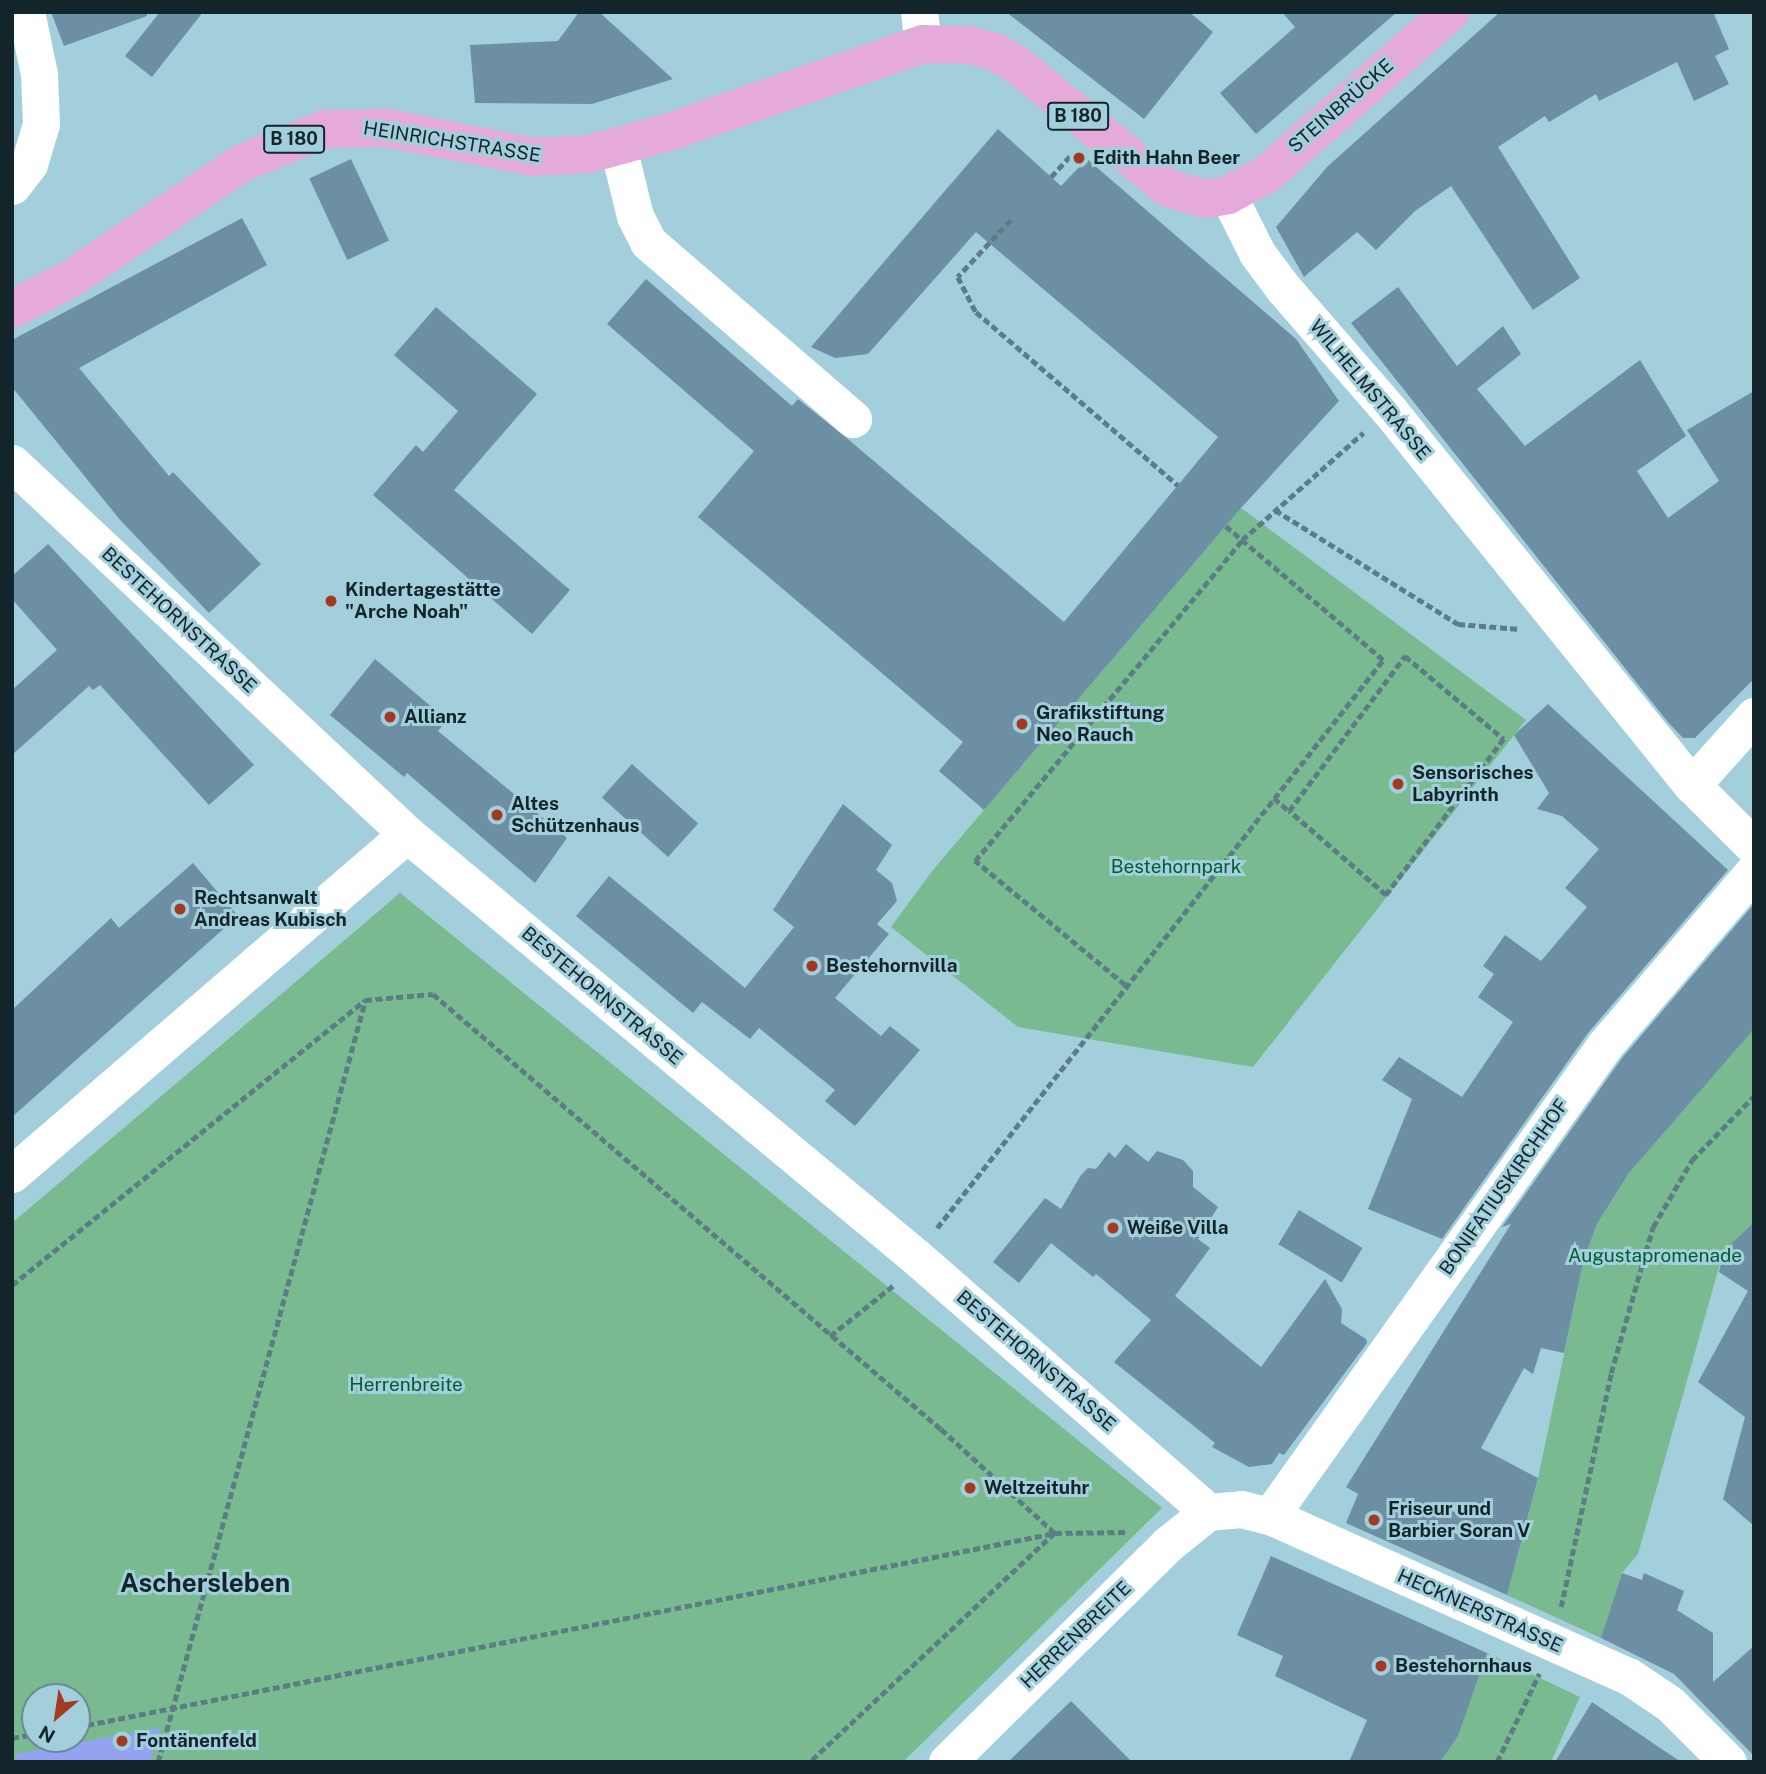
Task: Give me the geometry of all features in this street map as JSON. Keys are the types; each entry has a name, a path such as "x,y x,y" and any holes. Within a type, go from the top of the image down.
{"main road":[{"name":"STEINBRÜCKE","path":"1228,195 1267,174 1451,12"},
{"name":"B 180","path":"921,28 995,52 1016,64 1168,188 1206,199 1228,195"},
{"name":"HEINRICHSTRASSE","path":"12,309 72,278 242,163 324,129 387,128 533,157 589,154 618,147 921,28"}],"street":[{"path":"12,186 29,164 41,124 39,74 26,12"},
{"path":"618,147 635,216 648,242 853,419"},
{"name":"WILHELMSTRASSE","path":"1228,195 1267,267 1389,410 1692,785 1754,848"},
{"name":"BESTEHORNSTRASSE","path":"12,463 407,834 915,1256 1208,1511"},
{"path":"1692,785 1754,716"},
{"path":"12,1174 407,834"},
{"name":"BONIFATIUSKIRCHHOF","path":"1270,1516 1605,1045 1754,871"},
{"name":"HECKNERSTRASSE","path":"1208,1511 1241,1508 1270,1516 1630,1677 1670,1704 1728,1762"},
{"name":"HERRENBREITE","path":"947,1762 1168,1544 1208,1511"}],"path":[{"path":"1011,220 958,277 976,312 1178,485"},
{"path":"1125,985 975,861 1242,540 1389,410"},
{"path":"1275,510 1458,624 1570,634"},
{"path":"830,1336 892,1288 1125,985 1384,660 1225,526"},
{"path":"1274,798 1289,811 1386,895 1504,739 1405,656 1289,811"},
{"path":"12,1284 365,1000 433,994 1055,1533"},
{"path":"158,1762 365,1000"},
{"path":"1497,1762 1553,1644 1611,1373 1653,1227 1692,1160 1754,1096"},
{"path":"91,1725 1055,1533 1136,1532 1168,1544"},
{"path":"810,1762 1055,1533"}],"green space":[{"name":"Bestehornpark","path":"1241,508 1526,720 1253,1067 1018,1027 891,927 933,870"},
{"name":"Herrenbreite","path":"400,893 1162,1508 903,1762 12,1762 12,1223"},
{"name":"Augustapromenade","path":"1754,1029 1754,1222 1723,1253 1638,1554 1622,1573 1601,1638 1507,1595 1538,1478 1584,1259 1597,1224 1629,1173"},
{"path":"1487,1653 1580,1697 1551,1762 1440,1762 1457,1737"}],"water":[{"name":"Fontänenfeld","path":"160,1728 150,1762 20,1762 14,1754 91,1753 91,1740"}],"building":[{"path":"51,12 147,12 147,16 64,46"},
{"path":"160,12 203,12 152,77 125,56"},
{"path":"579,12 599,12 673,79 592,104 475,103 470,45 558,41"},
{"path":"1006,12 1189,12 1213,32 1144,119"},
{"path":"1282,12 1397,12 1256,134 1220,93 1295,27"},
{"path":"1500,12 1713,12 1729,49 1715,56 1729,84 1694,101 1677,62 1599,101 1596,94 1549,122 1545,116 1498,147 1580,278 1533,310 1451,186 1415,211 1376,250 1357,232 1304,277 1276,227 1327,167"},
{"path":"998,129 1061,186 1087,159 1296,339 1339,401 1241,508 984,810 939,771 963,742 698,517 754,451 607,324 646,279 792,406 798,399 1064,622 1218,437 976,232 868,354 835,358 811,347"},
{"path":"351,159 389,241 347,260 309,178"},
{"path":"242,218 267,265 79,368 169,476 173,472 261,564 209,613 121,521 12,387 12,340"},
{"path":"1398,287 1457,366 1503,326 1521,354 1477,389 1525,446 1640,360 1686,436 1637,471 1668,518 1719,481 1687,430 1754,391 1754,679 1695,738 1683,738 1667,721 1351,323"},
{"path":"436,307 537,394 454,490 570,590 532,634 373,495 416,445 423,452 458,411 394,355"},
{"path":"48,544 254,765 209,805 100,685 93,690 89,686 12,755 12,690 57,650 12,599 12,576"},
{"path":"375,659 447,720 438,731 567,838 535,883 407,773 404,777 330,715"},
{"path":"1548,704 1728,870 1588,1033 1442,1239 1368,1209 1412,1099 1382,1080 1399,1057 1462,1097 1513,1022 1478,997 1494,974 1483,966 1505,935 1541,961 1587,907 1565,888 1599,849 1562,816 1537,809 1549,793 1514,735"},
{"path":"632,764 698,824 668,857 602,797"},
{"name":"Bestehornvilla","path":"843,804 892,845 876,870 892,883 897,901 877,924 889,934 835,998 881,1036 890,1026 920,1050 855,1126 825,1101 835,1090 759,1028 750,1039 702,1002 693,1013 576,916 609,876 745,988 794,927 773,910"},
{"path":"193,863 238,916 12,1117 12,1010 111,918 119,928"},
{"path":"1754,904 1754,1029 1629,1173 1597,1224 1584,1259 1564,1353 1541,1348 1533,1374 1524,1368 1481,1448 1538,1478 1507,1595 1346,1523 1358,1494 1346,1487 1511,1224 1502,1227 1622,1058"},
{"path":"1126,1144 1148,1162 1157,1151 1183,1160 1193,1171 1193,1187 1218,1207 1198,1239 1210,1248 1175,1296 1261,1367 1325,1279 1342,1309 1341,1323 1366,1339 1367,1343 1284,1455 1279,1453 1272,1464 1249,1467 1212,1447 1215,1443 1114,1362 1151,1320 1096,1274 1093,1277 1051,1243 1019,1283 993,1262 1045,1198 1061,1209 1088,1168 1096,1169 1109,1152 1115,1158"},
{"path":"1299,1210 1362,1248 1342,1282 1278,1244"},
{"path":"1754,1222 1754,1526 1723,1499 1745,1417 1698,1382 1748,1291 1719,1272 1723,1252"},
{"name":"Bestehornhaus","path":"1271,1556 1487,1653 1458,1736 1440,1762 1349,1762 1367,1720 1275,1676 1283,1656 1237,1635"},
{"path":"1622,1573 1642,1580 1644,1573 1684,1591 1677,1610 1713,1633 1713,1682 1754,1646 1754,1756 1674,1674 1601,1638"},
{"path":"1071,1701 1132,1762 1008,1762"},
{"path":"1592,1702 1681,1762 1555,1762"}],"place":[{"name":"Edith Hahn Beer","path":"1079,158"},
{"name":"Kindertagestätte \"Arche Noah\"","path":"331,601"},
{"name":"Allianz","path":"390,717"},
{"name":"Grafikstiftung Neo Rauch","path":"1022,724"},
{"name":"Sensorisches Labyrinth","path":"1398,784"},
{"name":"Altes Schützenhaus","path":"497,815"},
{"name":"Rechtsanwalt Andreas Kubisch","path":"180,909"},
{"name":"Bestehornvilla","path":"812,966"},
{"name":"Weiße Villa","path":"1113,1228"},
{"name":"Weltzeituhr","path":"970,1488"},
{"name":"Friseur und Barbier Soran V","path":"1374,1520"},
{"name":"Bestehornhaus","path":"1381,1666"},
{"name":"Fontänenfeld","path":"122,1741"}],"district":[{"name":"Aschersleben","path":"205,1583"}]}
